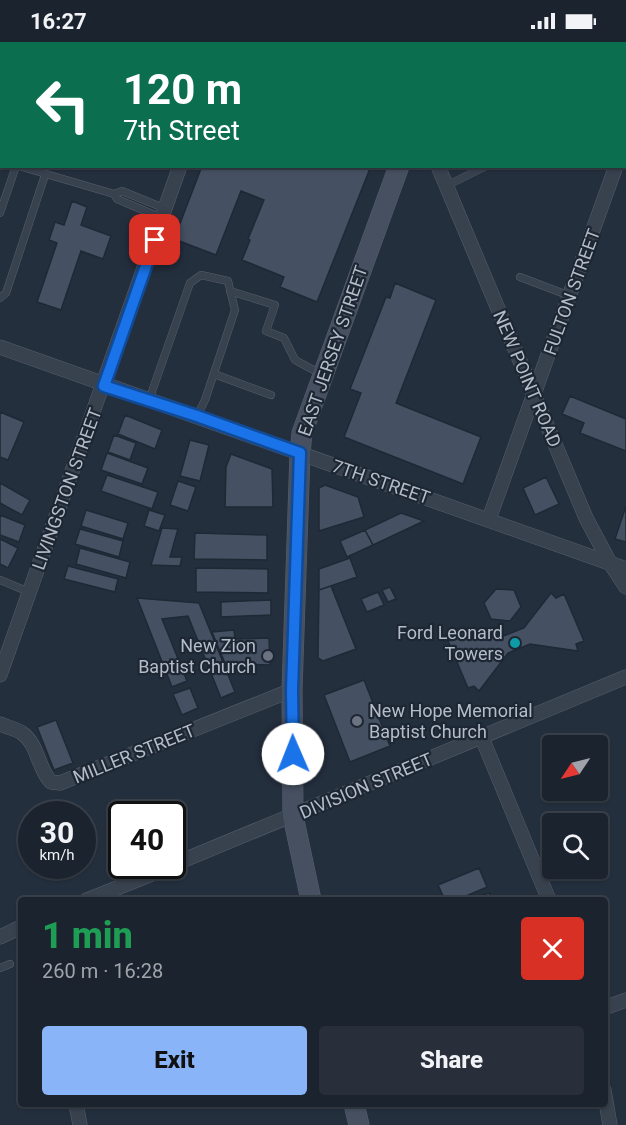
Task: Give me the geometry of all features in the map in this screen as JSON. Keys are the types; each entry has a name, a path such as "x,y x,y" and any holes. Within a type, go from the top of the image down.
{"street":[{"name":"LIVINGSTON STREET","path":"0,675 179,168"},
{"name":"EAST JERSEY STREET","path":"310,897 293,816 292,690 302,433 398,168"},
{"name":"NEW POINT ROAD","path":"439,168 586,518 610,563 626,587"},
{"name":"FULTON STREET","path":"489,519 615,168"},
{"name":"7TH STREET","path":"0,347 104,386 197,416 626,569"},
{"name":"DIVISION STREET","path":"186,859 626,677"},
{"name":"MILLER STREET","path":"0,724 22,732 29,739 45,776 51,782 60,783 292,690"},
{"path":"482,738 548,897"},
{"name":"DIVISION STREET","path":"94,897 138,879"},
{"path":"0,937 18,928"},
{"path":"608,1007 626,1000"},
{"path":"77,1107 80,1125"},
{"path":"355,1107 359,1125"},
{"path":"607,1107 610,1125"}],"lane":[{"path":"0,213 17,168"},
{"path":"24,168 114,194 122,191 164,213"},
{"path":"446,186 482,168"},
{"path":"0,298 6,293 45,175"},
{"path":"150,400 190,283 201,275 228,281 236,310 205,400 197,416"},
{"path":"520,277 570,296"},
{"path":"230,291 275,305 266,331 284,338 295,360 323,376"},
{"path":"214,374 271,395"},
{"path":"0,579 29,592"},
{"path":"0,968 10,964"}],"building":[{"path":"201,168 370,168 317,302 280,287 284,277 242,260 264,200 241,191 216,255 174,239"},
{"path":"72,201 87,207 81,225 111,236 103,259 81,251 61,310 37,302 57,243 49,240 55,222 64,225"},
{"path":"395,283 436,300 396,403 481,437 463,484 344,437 361,393 350,389 386,297 390,298"},
{"path":"570,396 626,419 626,451 580,433 584,423 562,414"},
{"path":"0,412 24,422 8,460 0,457"},
{"path":"125,415 162,430 155,449 118,434"},
{"path":"114,435 136,443 130,460 108,452"},
{"path":"190,440 209,445 200,481 180,476"},
{"path":"107,453 148,468 142,484 101,470"},
{"path":"231,454 272,469 273,507 225,507 226,467"},
{"path":"107,475 158,492 152,509 101,491"},
{"path":"546,477 559,504 535,515 523,488"},
{"path":"178,481 196,487 188,511 170,505"},
{"path":"0,483 30,500 22,515 0,503"},
{"path":"325,485 358,497 364,517 319,531 319,488"},
{"path":"626,506 626,542 615,539"},
{"path":"86,510 128,523 123,539 81,526"},
{"path":"149,510 165,515 159,531 144,526"},
{"path":"401,513 424,521 373,545 365,530"},
{"path":"0,515 25,525 19,542 0,535"},
{"path":"162,528 178,529 170,557 182,557 180,566 151,565"},
{"path":"80,529 123,541 119,557 75,544"},
{"path":"365,530 373,545 347,557 340,541"},
{"path":"195,533 267,535 267,560 194,559"},
{"path":"0,539 18,548 8,568 0,564"},
{"path":"80,548 130,562 126,578 76,564"},
{"path":"350,558 357,577 319,590 319,569"},
{"path":"68,566 118,579 115,592 64,579"},
{"path":"196,568 268,569 268,593 196,592"},
{"path":"331,586 356,649 323,661 318,658 319,590"},
{"path":"390,587 396,599 388,602 382,590"},
{"path":"496,589 514,590 521,607 510,621 491,619 484,603"},
{"path":"378,592 384,605 367,612 361,599"},
{"name":"Ford Leonard Towers","path":"551,593 556,598 564,594 584,641 576,644 578,651 530,644 508,653 479,691 474,686 468,688 448,641 455,639 456,632 501,637 524,628"},
{"path":"137,598 199,603 235,692 221,698 188,616 162,619 187,681 172,687"},
{"path":"271,600 271,615 221,617 221,602"},
{"path":"234,630 235,639 269,638 270,665 237,664 237,668 227,668 212,632"},
{"name":"New Hope Memorial Baptist Church","path":"364,680 390,746 350,762 324,695"},
{"path":"190,688 198,708 182,715 173,694"},
{"path":"56,720 73,763 54,770 37,727"},
{"path":"479,868 487,887 464,897 444,897 438,885"},
{"path":"489,893 491,897 479,897"}],"place":[{"name":"Ford Leonard Towers","path":"515,643"},
{"name":"New Zion Baptist Church","path":"268,656"},
{"name":"New Hope Memorial Baptist Church","path":"357,721"}],"route":[{"path":"155,240 104,386 300,453 292,690 293,754"}]}
